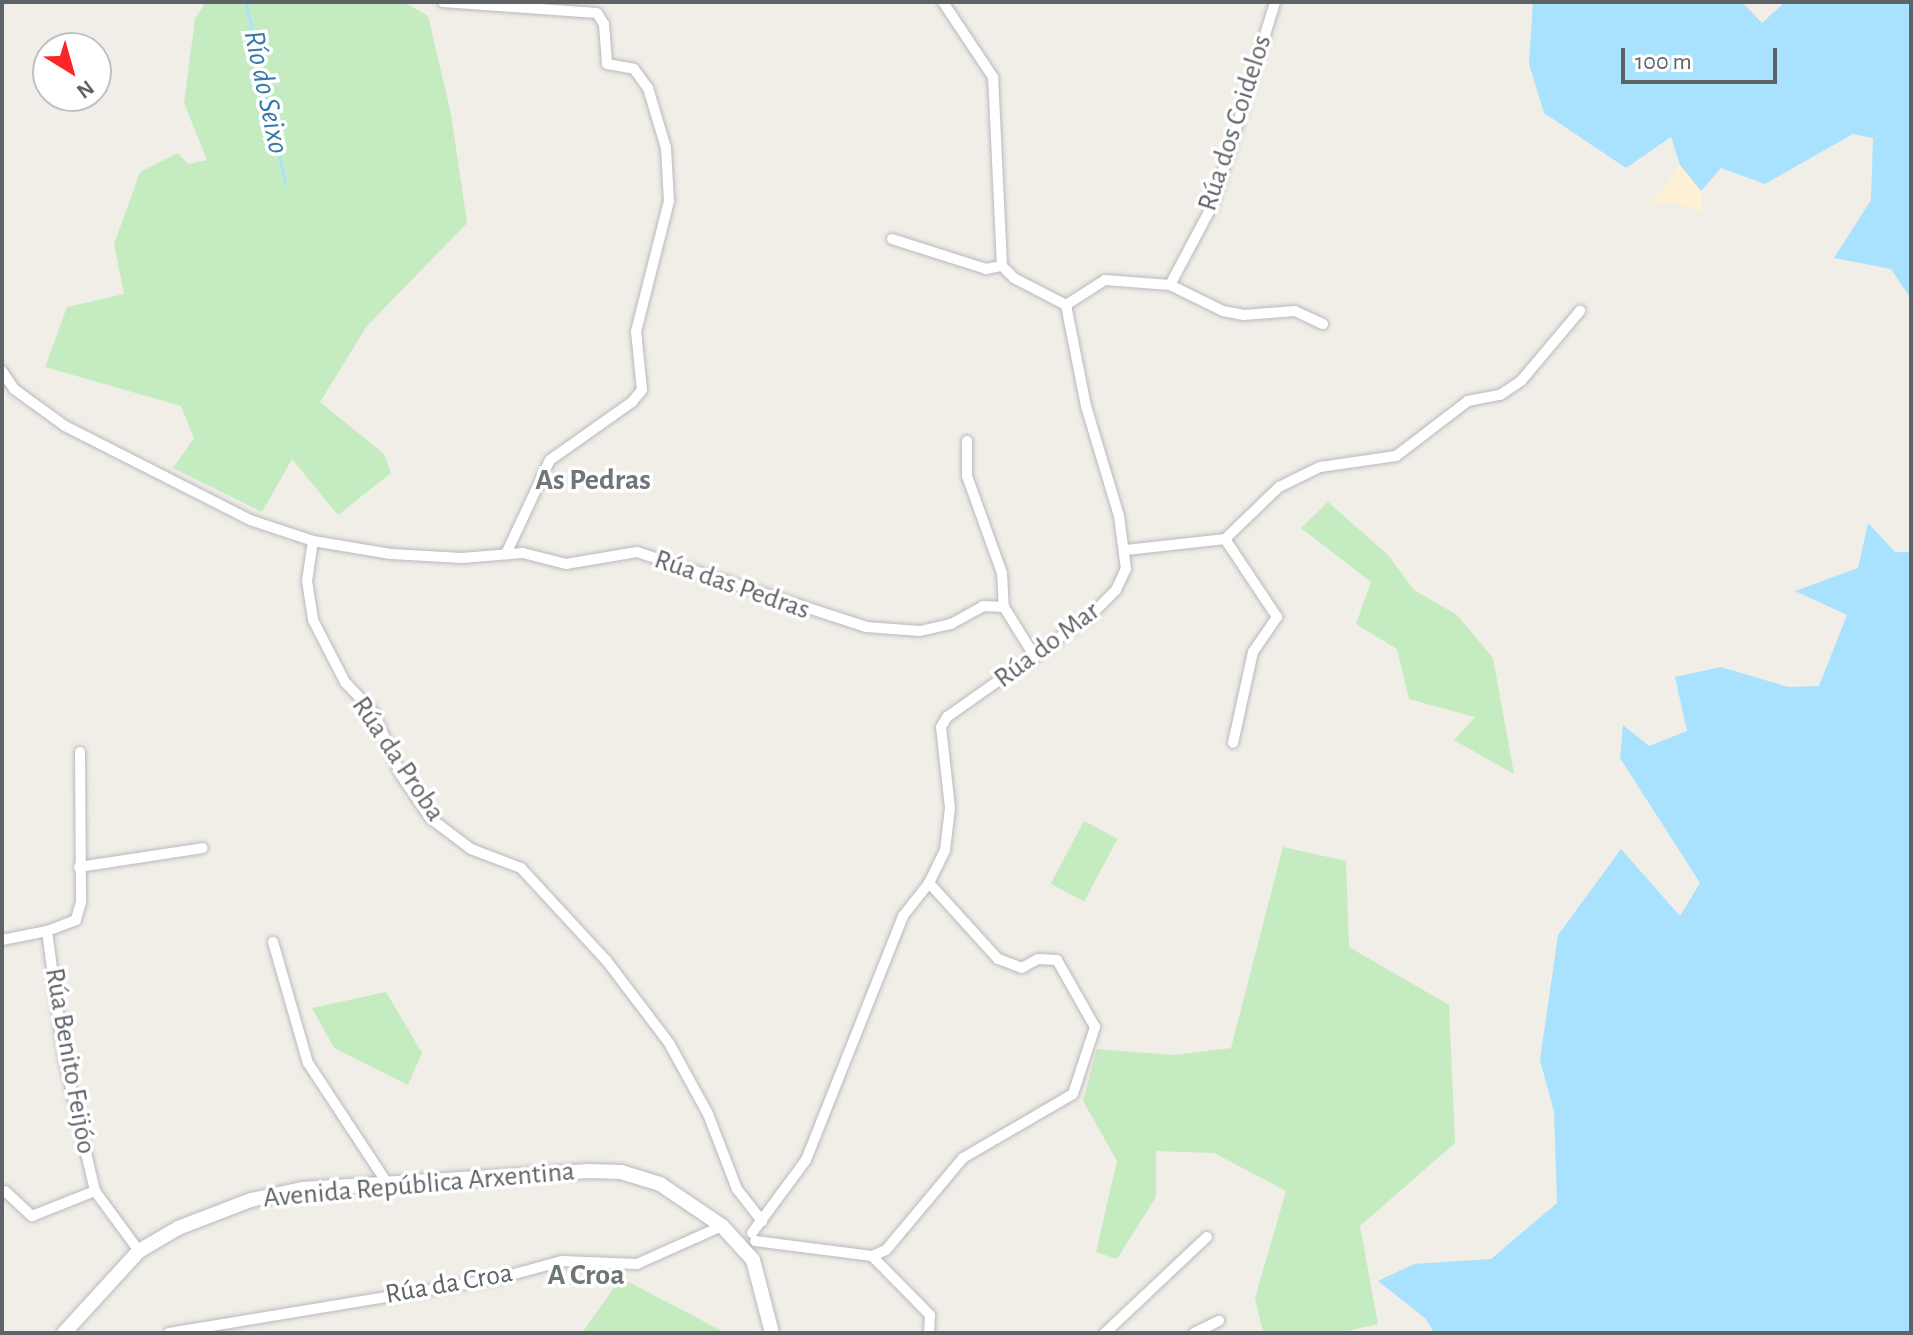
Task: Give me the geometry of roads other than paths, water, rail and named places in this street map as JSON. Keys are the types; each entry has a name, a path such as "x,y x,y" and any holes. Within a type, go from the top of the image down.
{"main road":[{"name":"Avenida República Arxentina","path":"64,1333 139,1251 178,1228 251,1200 387,1183 621,1172 677,1191 735,1238 752,1242"},
{"path":"752,1242 772,1333"}],"street":[{"path":"443,2 597,13 604,24 607,64 634,69 648,88 666,148 669,201 636,331 642,390 632,402 550,460 506,554"},
{"path":"943,2 993,77 1002,266 1014,278 1066,305 1105,280 1170,285 1223,311 1244,315 1269,309 1295,311 1323,324"},
{"name":"Rúa dos Coidelos","path":"1170,285 1213,204 1275,2"},
{"path":"892,239 986,269 1002,266"},
{"name":"Rúa do Mar","path":"752,1242 762,1221 812,1149 903,916 929,883 945,850 950,808 941,727 954,709 1035,657 1116,590 1126,569 1126,550 1086,406 1066,305"},
{"path":"1126,550 1225,539 1279,487 1320,467 1396,456 1468,401 1500,395 1521,381 1580,311"},
{"path":"2,371 23,397 65,426 250,520 313,541"},
{"path":"967,441 967,476 1002,573 1004,607 1035,657"},
{"path":"1225,539 1277,617 1253,652 1233,743"},
{"name":"Rúa das Pedras","path":"313,541 391,554 506,554 566,564 637,552 866,627 920,631 951,624 983,606 1004,607"},
{"name":"Rúa da Proba","path":"313,541 307,581 313,620 345,682 374,713 401,775 430,818 471,849 521,868 606,960 669,1043 708,1114 737,1189 762,1221"},
{"name":"Rúa Benito Feijóo","path":"2,940 47,931 76,920 80,752"},
{"path":"79,867 203,848"},
{"path":"752,1242 872,1256 886,1250 963,1158 1073,1094 1095,1027 1057,960 1038,959 1022,968 998,959 929,883"},
{"name":"Rúa Benito Feijóo","path":"47,931 64,1058 95,1191 139,1251"},
{"path":"273,942 308,1063 387,1183"},
{"name":"Rúa Benito Feijóo","path":"5,1191 32,1216 95,1191"},
{"name":"Rúa da Croa","path":"169,1333 496,1279 562,1261 637,1264 722,1226"},
{"path":"1105,1333 1207,1237"},
{"path":"872,1256 930,1315 929,1333"},
{"path":"1194,1333 1219,1321"}],"water":[{"path":"1533,2 1742,2 1762,23 1785,2 1911,2 1911,299 1891,269 1834,258 1871,200 1873,138 1853,134 1765,184 1721,168 1701,191 1680,165 1671,137 1626,168 1544,113 1529,64"},
{"path":"1868,523 1895,552 1911,552 1911,1333 1434,1333 1426,1319 1378,1281 1414,1264 1491,1259 1557,1203 1554,1112 1540,1060 1558,935 1621,849 1680,916 1700,883 1620,758 1623,725 1649,746 1687,731 1675,677 1721,667 1788,687 1819,686 1847,615 1795,591 1858,568"}],"waterway":[{"name":"Río do Seixo","path":"246,2 285,182"}],"district":[{"name":"As Pedras","path":"593,480"},
{"name":"A Croa","path":"586,1275"}]}
